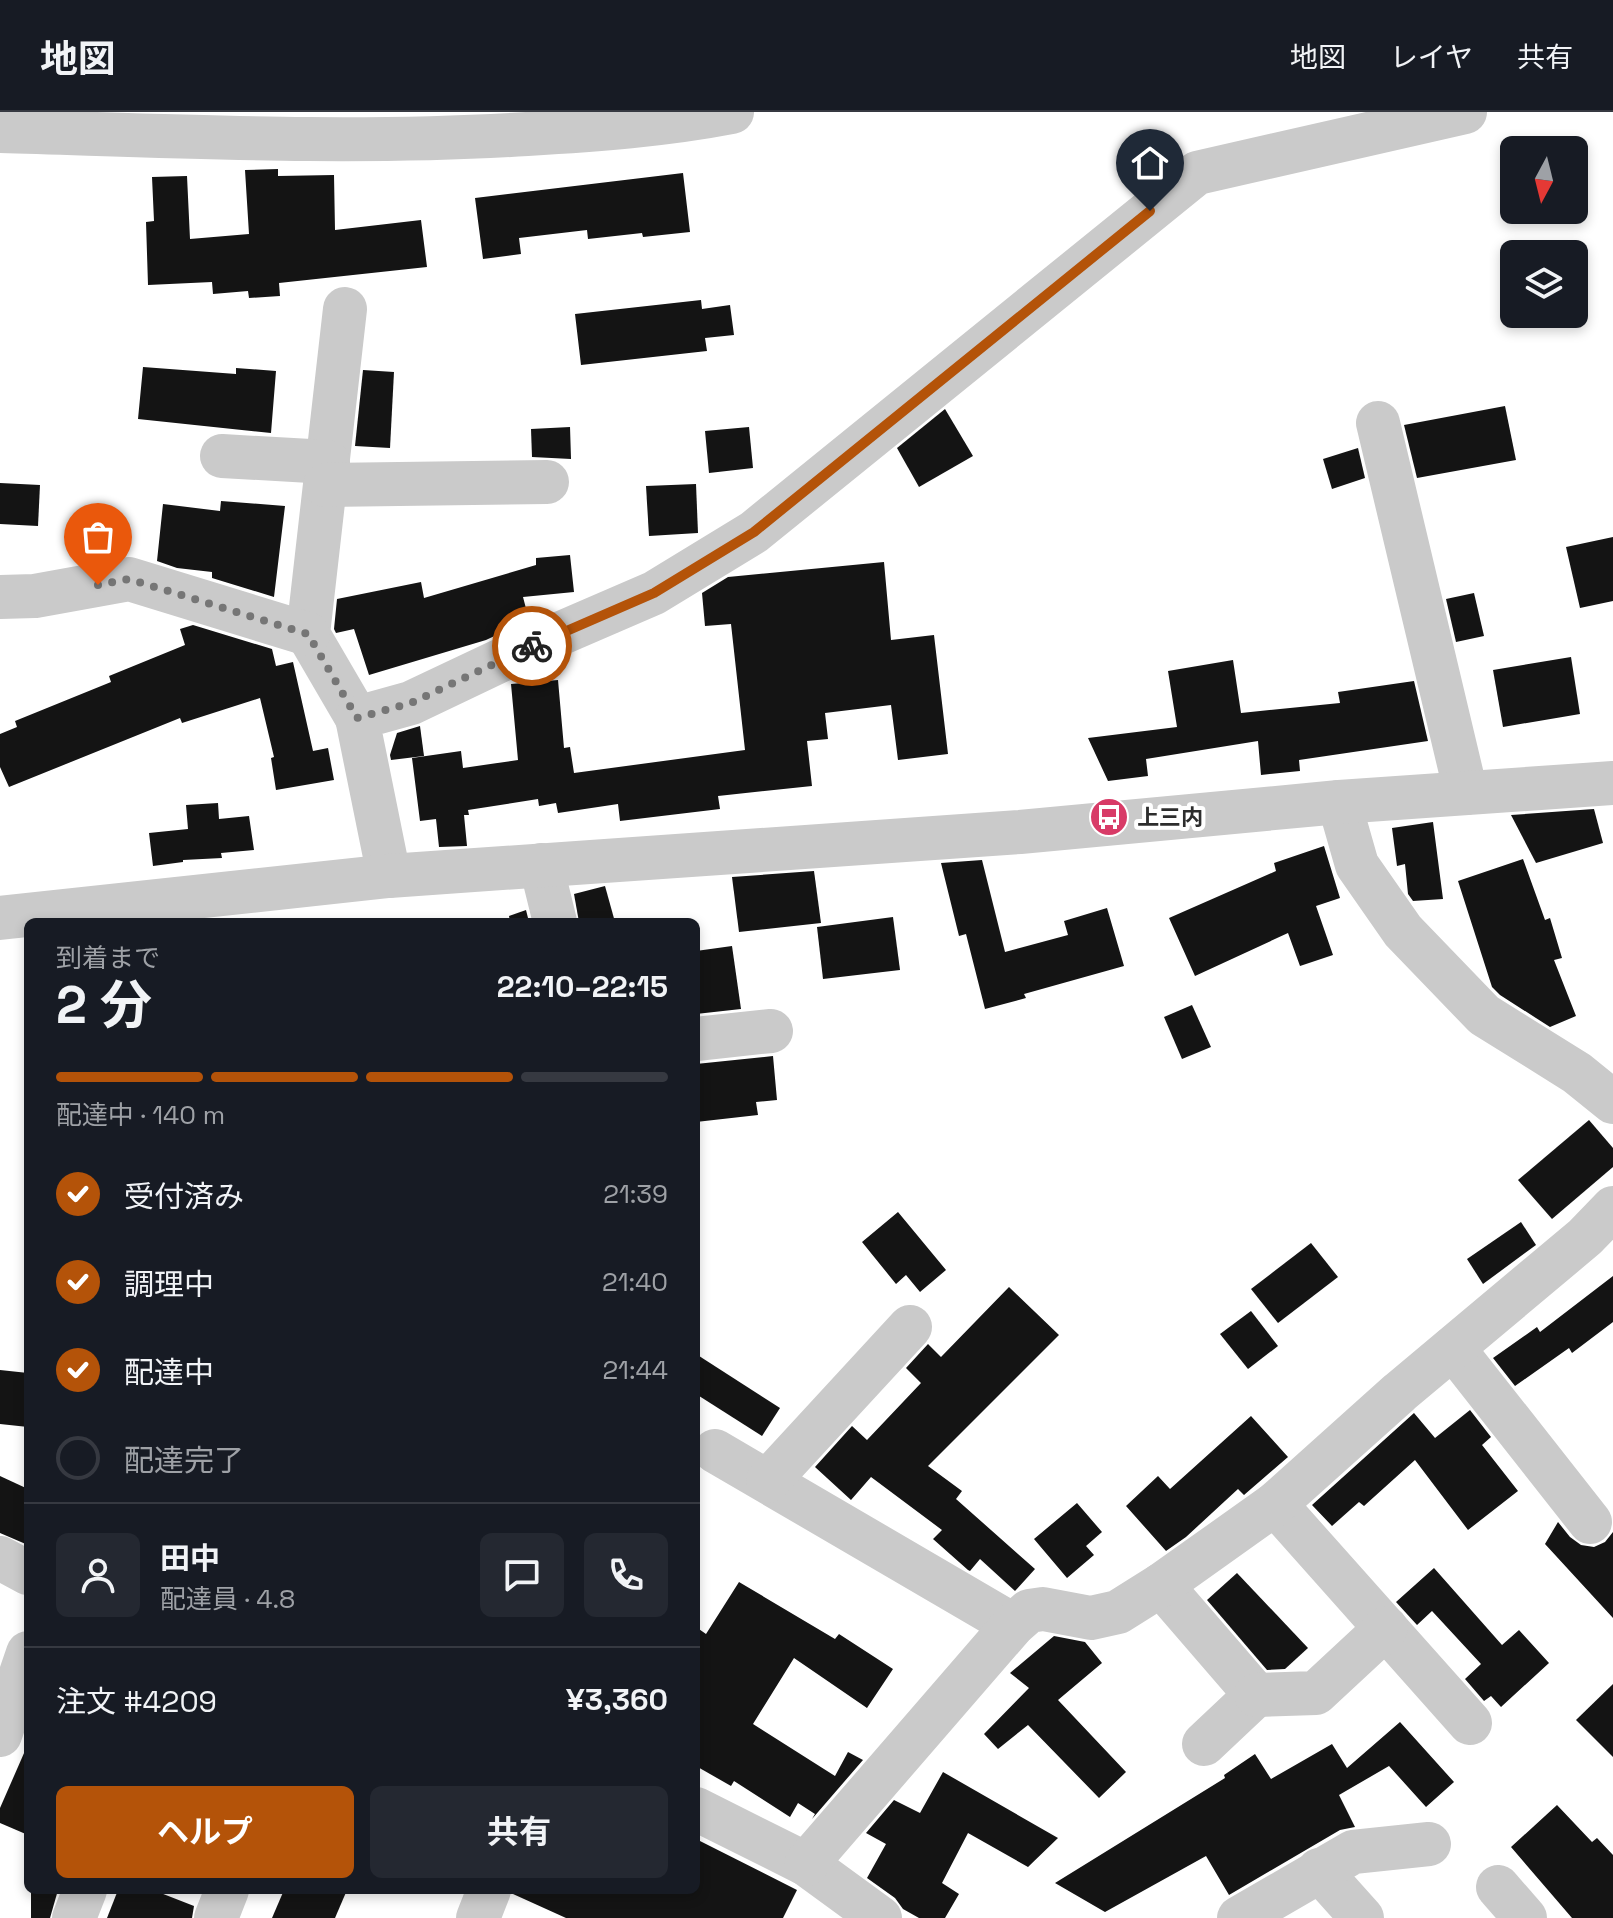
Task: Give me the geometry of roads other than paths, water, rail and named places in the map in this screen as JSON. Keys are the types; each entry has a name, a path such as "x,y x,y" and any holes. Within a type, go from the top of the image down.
{"street":[{"path":"0,131 311,140 467,138 609,129 732,112"},
{"path":"357,718 411,703 654,593 754,532 1197,173 1465,112"},
{"path":"345,309 308,634 357,718 389,876"},
{"path":"1378,423 1466,793"},
{"path":"222,456 327,473 547,482"},
{"path":"0,597 35,596 129,579 308,634"},
{"path":"0,918 261,906 389,876 1020,832 1339,802 1613,783"},
{"path":"1339,802 1357,865 1403,931 1484,1015 1577,1073 1613,1102"},
{"path":"541,865 554,918"},
{"path":"700,1039 771,1031"},
{"path":"806,1864 1013,1625 1029,1611 1043,1609 1091,1618 1118,1612 1161,1585 1275,1504 1453,1348 1604,1235"},
{"path":"768,1481 910,1327"},
{"path":"1453,1348 1590,1522"},
{"path":"715,1451 1013,1625"},
{"path":"1275,1504 1470,1723"},
{"path":"0,1558 24,1571"},
{"path":"1161,1585 1256,1695"},
{"path":"1204,1744 1256,1695 1316,1693 1386,1628"},
{"path":"0,1735 24,1665"},
{"path":"700,1811 806,1864 880,1918"},
{"path":"1239,1918 1353,1852 1429,1844"},
{"path":"1319,1870 1362,1918"},
{"path":"74,1918 83,1894"},
{"path":"216,1918 225,1894"},
{"path":"479,1918 488,1894"}],"place":[{"name":"上三内","path":"1109,817"}]}
